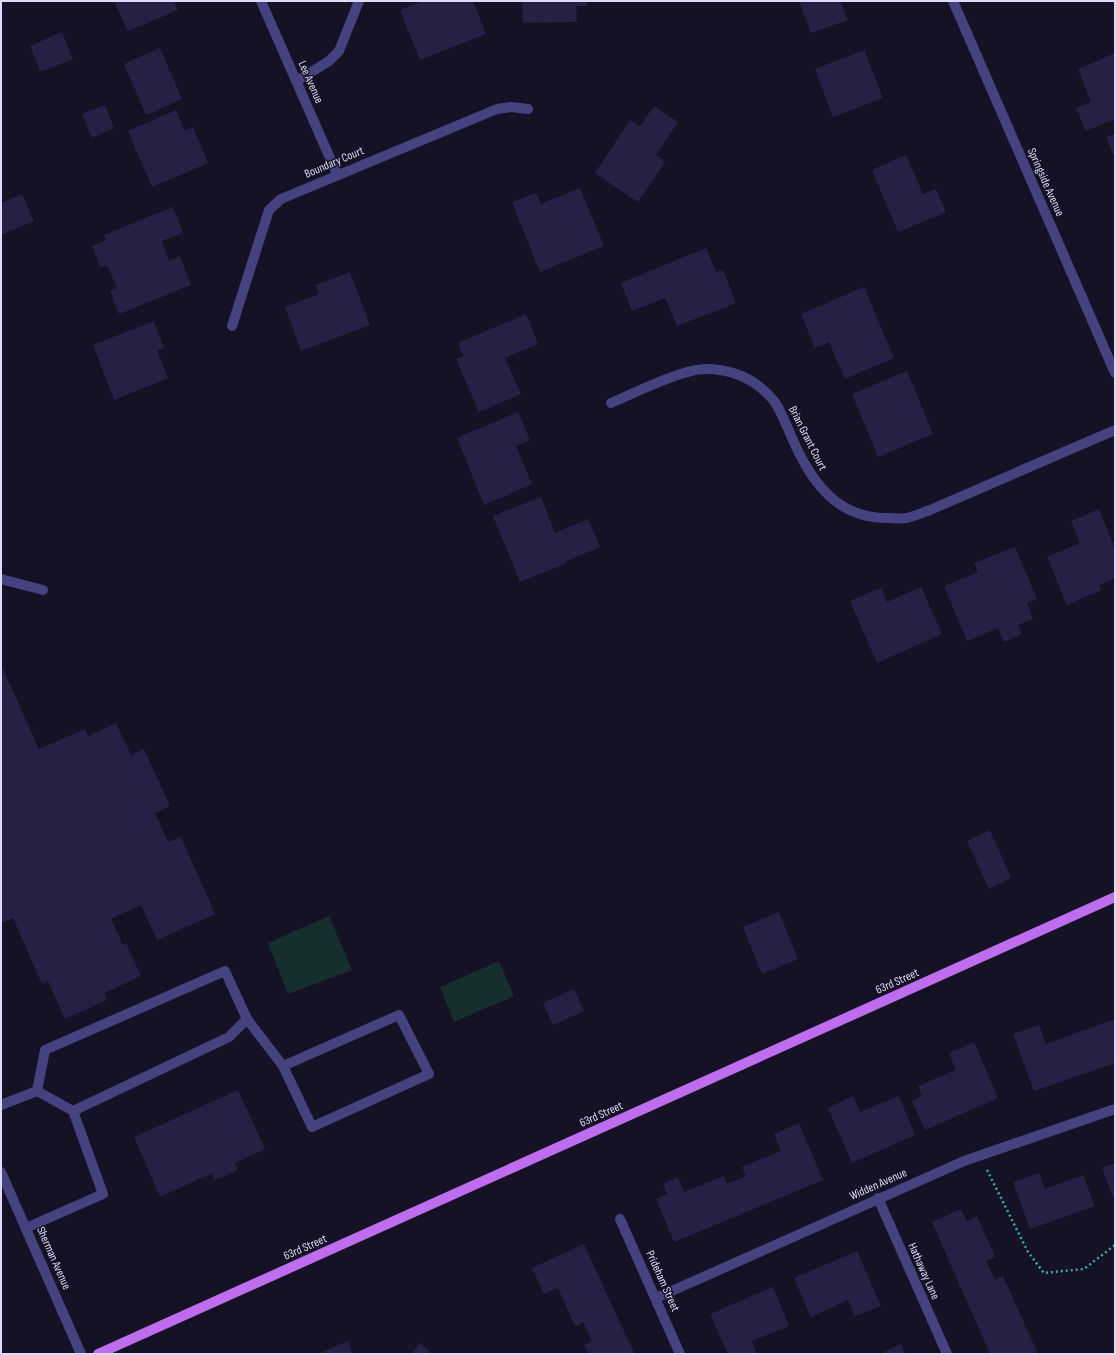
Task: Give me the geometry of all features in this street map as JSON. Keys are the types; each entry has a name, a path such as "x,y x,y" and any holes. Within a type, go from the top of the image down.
{"main road":[{"name":"63rd Street","path":"98,1354 1115,897"}],"street":[{"name":"Lee Avenue","path":"260,1 297,81 337,174"},
{"path":"297,81 329,61 339,51 359,1"},
{"name":"Springside Avenue","path":"953,1 1115,373"},
{"name":"Boundary Court","path":"232,326 269,210 281,199 337,174 497,109 512,107 528,109"},
{"name":"Brian Grant Court","path":"611,403 675,377 704,369 732,372 755,382 775,402 800,455 815,482 831,499 853,513 879,518 906,518 930,510 1115,430"},
{"path":"1,579 43,590"},
{"path":"36,1091 45,1050 225,971 247,1019 283,1066 312,1127 429,1074 399,1015 283,1066"},
{"path":"73,1111 229,1037 247,1019"},
{"path":"1,1104 36,1091 73,1111 103,1194 26,1228"},
{"name":"Widden Avenue","path":"656,1298 878,1198 980,1155 1115,1109"},
{"name":"Sherman Avenue","path":"1,1172 81,1354"},
{"name":"Hathaway Lane","path":"878,1198 947,1354"},
{"name":"Prideham Street","path":"620,1219 680,1354"}],"path":[{"path":"980,1155 1028,1252 1044,1273 1084,1269 1115,1245"}],"green space":[{"path":"329,916 352,970 288,994 268,943"},
{"path":"499,961 514,996 454,1022 440,987"}],"building":[{"path":"119,1 174,1 178,10 128,31 115,3"},
{"path":"423,1 473,1 486,34 420,60 400,10"},
{"path":"522,1 587,1 587,6 576,6 577,22 523,23"},
{"path":"799,1 840,1 848,20 811,33"},
{"path":"62,32 73,59 41,72 30,46"},
{"path":"160,48 182,99 146,115 124,64"},
{"path":"864,50 883,98 833,117 815,69"},
{"path":"1115,53 1115,119 1086,131 1076,108 1091,102 1078,69"},
{"path":"105,105 114,128 92,138 82,114"},
{"path":"654,106 678,122 656,155 665,162 638,202 595,173 630,120 640,126"},
{"path":"176,110 185,131 193,127 208,163 152,187 128,131"},
{"path":"1115,134 1115,159 1106,137"},
{"path":"906,155 923,194 936,189 946,212 898,232 872,170"},
{"path":"580,188 604,246 540,272 512,202 536,193 541,204"},
{"path":"22,194 34,221 1,235 1,203"},
{"path":"173,207 183,233 162,241 169,261 180,256 191,285 119,314 110,291 117,288 107,265 100,267 92,246 106,240 104,235"},
{"path":"706,248 716,272 723,270 736,303 677,326 665,298 632,311 621,283"},
{"path":"350,272 370,325 301,351 285,307 319,294 316,285"},
{"path":"864,287 894,358 845,379 829,342 815,348 801,314"},
{"path":"526,314 538,344 505,358 521,394 479,412 456,359 463,356 458,343"},
{"path":"154,321 164,348 157,350 168,378 114,400 93,345"},
{"path":"907,371 933,434 878,457 852,394"},
{"path":"518,412 530,440 516,446 532,484 484,505 457,438"},
{"path":"541,497 555,533 588,519 600,547 566,561 567,563 520,582 493,516"},
{"path":"1099,509 1115,549 1115,578 1099,585 1101,590 1067,605 1047,557 1080,543 1071,521"},
{"path":"1015,547 1037,599 1027,603 1033,619 1018,625 1022,634 1004,642 998,628 967,641 944,586 978,572 974,563"},
{"path":"921,587 942,634 877,663 850,601 881,588 887,602"},
{"path":"1,665 39,749 85,729 88,736 116,723 131,755 144,749 170,806 155,813 168,842 181,837 215,914 157,940 141,905 111,919 123,945 126,943 141,976 104,993 107,1000 65,1019 48,981 42,984 13,918 1,923"},
{"path":"990,830 1011,878 989,889 967,841"},
{"path":"779,912 798,959 762,974 743,927"},
{"path":"574,989 584,1011 553,1025 543,1003"},
{"path":"1115,1019 1115,1063 1034,1091 1013,1034 1039,1025 1046,1044"},
{"path":"974,1042 998,1098 925,1130 912,1101 922,1096 918,1086 956,1070 949,1053"},
{"path":"238,1090 265,1149 235,1163 238,1170 215,1180 212,1173 160,1197 134,1137"},
{"path":"853,1096 860,1112 899,1096 915,1135 852,1163 828,1108"},
{"path":"799,1123 823,1180 674,1242 656,1199 667,1194 663,1184 678,1177 684,1192 724,1176 727,1184 746,1176 742,1167 781,1151 774,1134"},
{"path":"1115,1163 1115,1200 1114,1200 1102,1168"},
{"path":"1039,1173 1045,1189 1083,1175 1095,1206 1030,1229 1013,1182"},
{"path":"961,1209 967,1221 977,1216 995,1257 986,1261 995,1280 1003,1276 1038,1354 990,1354 932,1222"},
{"path":"584,1244 635,1354 589,1354 584,1345 592,1341 583,1322 575,1326 558,1288 544,1294 532,1268"},
{"path":"857,1251 881,1306 855,1316 848,1300 811,1317 794,1278"},
{"path":"773,1287 789,1326 752,1341 757,1354 728,1354 710,1314"},
{"path":"348,1341 353,1354 317,1354"},
{"path":"420,1343 433,1354 411,1354"},
{"path":"901,1344 905,1354 879,1354"}]}
